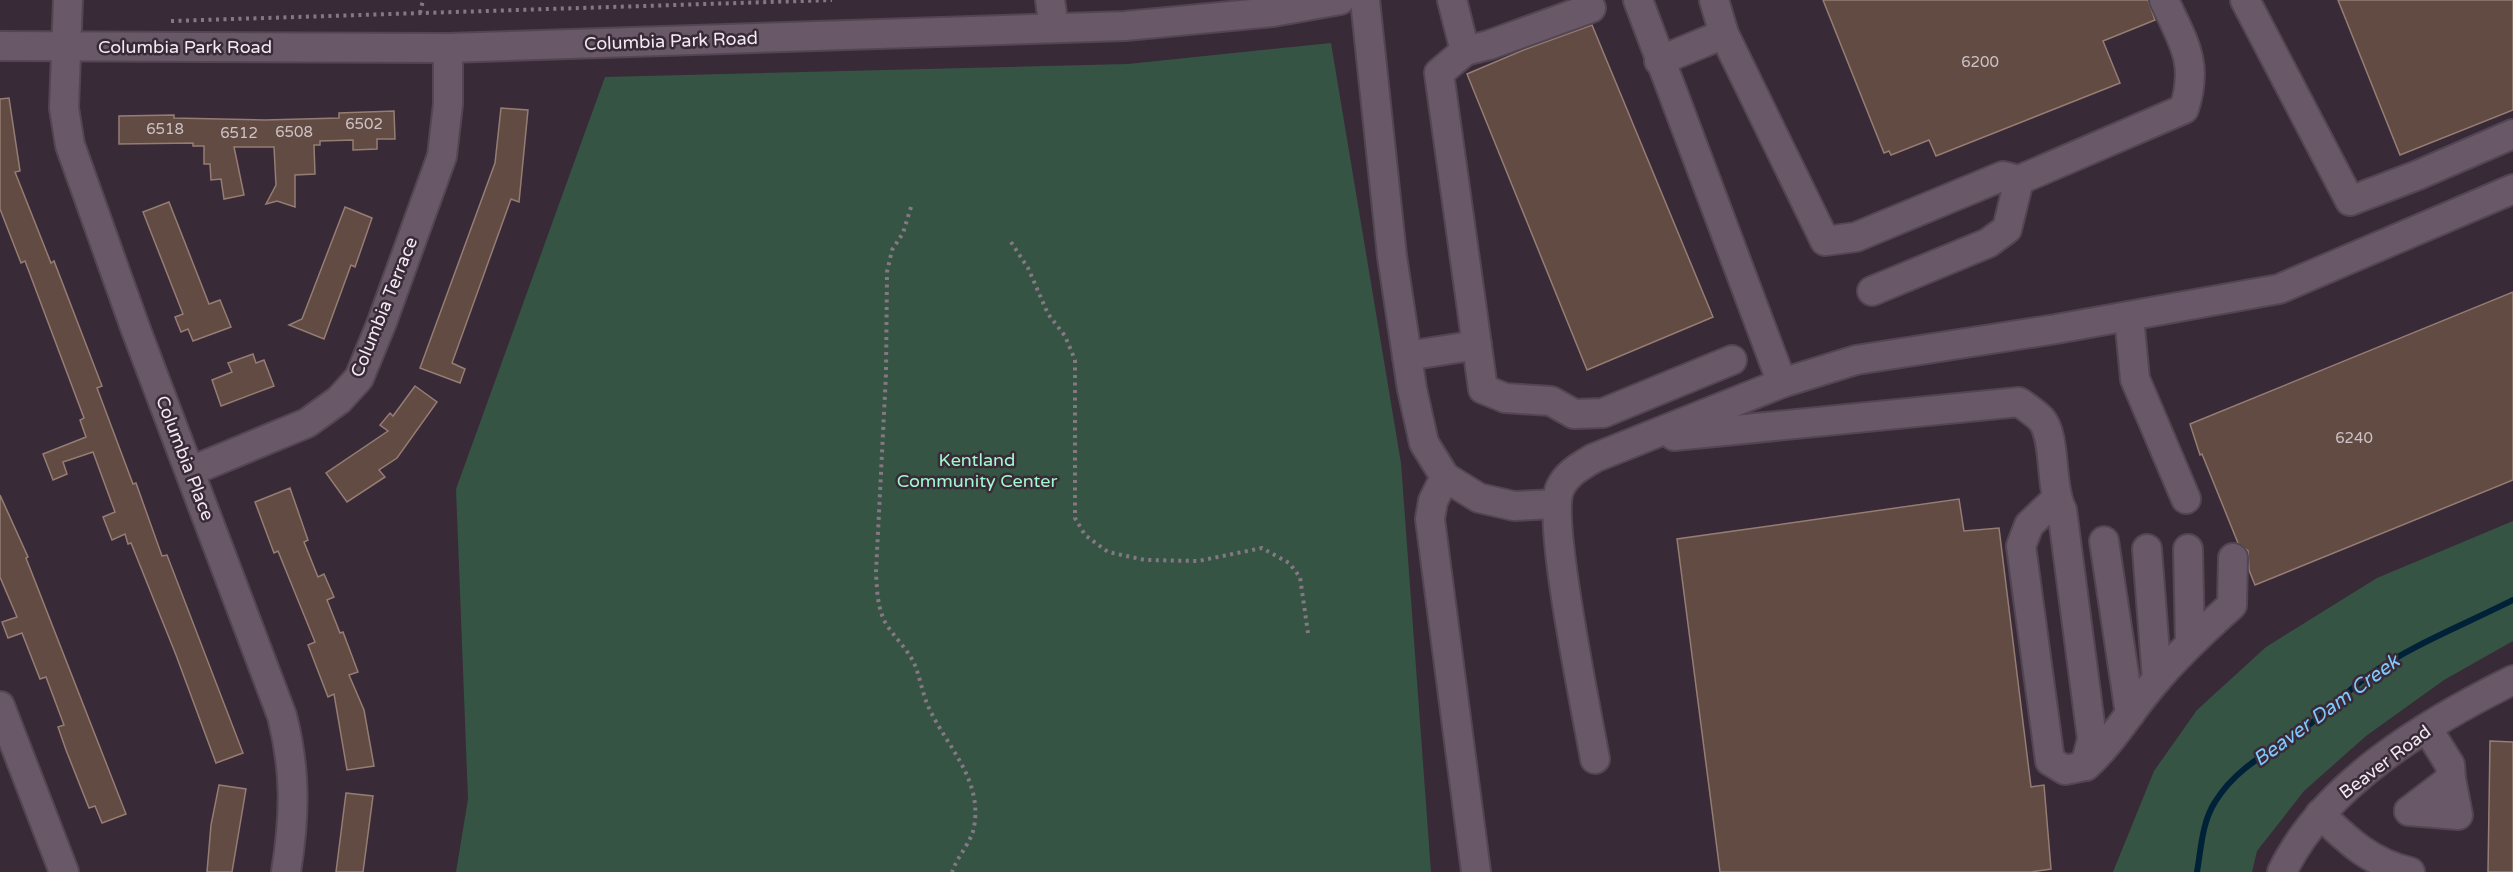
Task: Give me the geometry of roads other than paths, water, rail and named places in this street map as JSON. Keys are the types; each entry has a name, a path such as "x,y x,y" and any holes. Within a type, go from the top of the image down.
{"street":[{"name":"Columbia Place","path":"68,0 64,108 70,145 136,330 270,684 291,750 294,780 286,872"},
{"path":"1050,0 1054,28"},
{"name":"Columbia Park Road","path":"0,46 448,48 1125,26 1207,20 1273,12 1340,0"},
{"path":"1365,0 1392,255 1407,356 1424,443 1445,477 1479,498 1514,506 1556,504"},
{"path":"1452,0 1465,51"},
{"path":"1638,0 1659,61 1782,383"},
{"path":"1714,0 1724,34 1825,241 1856,237 2003,176 2019,180 2184,109 2190,89 2189,57 2164,0"},
{"path":"2245,0 2350,201 2418,176 2513,134"},
{"path":"1591,8 1490,45 1465,51 1439,73 1483,389 1505,398 1551,401 1574,414 1603,413 1732,360"},
{"path":"1659,61 1724,34"},
{"name":"Columbia Terrace","path":"191,471 307,423 339,400 359,378 382,322 442,156 448,104 448,48"},
{"path":"1872,291 1988,243 2007,229 2019,180"},
{"path":"1595,759 1563,570 1556,504 1560,488 1572,471 1594,458 1782,383 1856,360 2129,317 2279,289 2513,189"},
{"path":"2129,317 2135,379 2186,499"},
{"path":"1407,356 1477,345"},
{"path":"1639,440 2019,402 2043,421 2052,453 2056,499 2062,510 2092,739 2085,766"},
{"path":"1445,477 1433,501 1430,519 1476,872"},
{"path":"2056,499 2029,525 2021,546 2050,761 2065,770 2085,766 2102,751 2157,679 2190,643 2232,605 2234,558"},
{"path":"2104,541 2130,714"},
{"path":"2148,549 2157,679"},
{"path":"2188,549 2190,643"},
{"name":"Beaver Road","path":"2282,872 2294,847 2320,814 2363,774 2427,728 2482,695 2513,680"},
{"path":"0,706 64,872"},
{"path":"2427,728 2450,765 2451,779"},
{"path":"2320,814 2357,849 2395,868 2410,872"}],"waterway":[{"name":"Beaver Dam Creek","path":"2197,872 2207,818 2224,789 2244,769 2305,728 2360,682 2385,665 2420,645 2513,600"}],"park label":[{"name":"Kentland Community Center","path":"977,470"}]}
